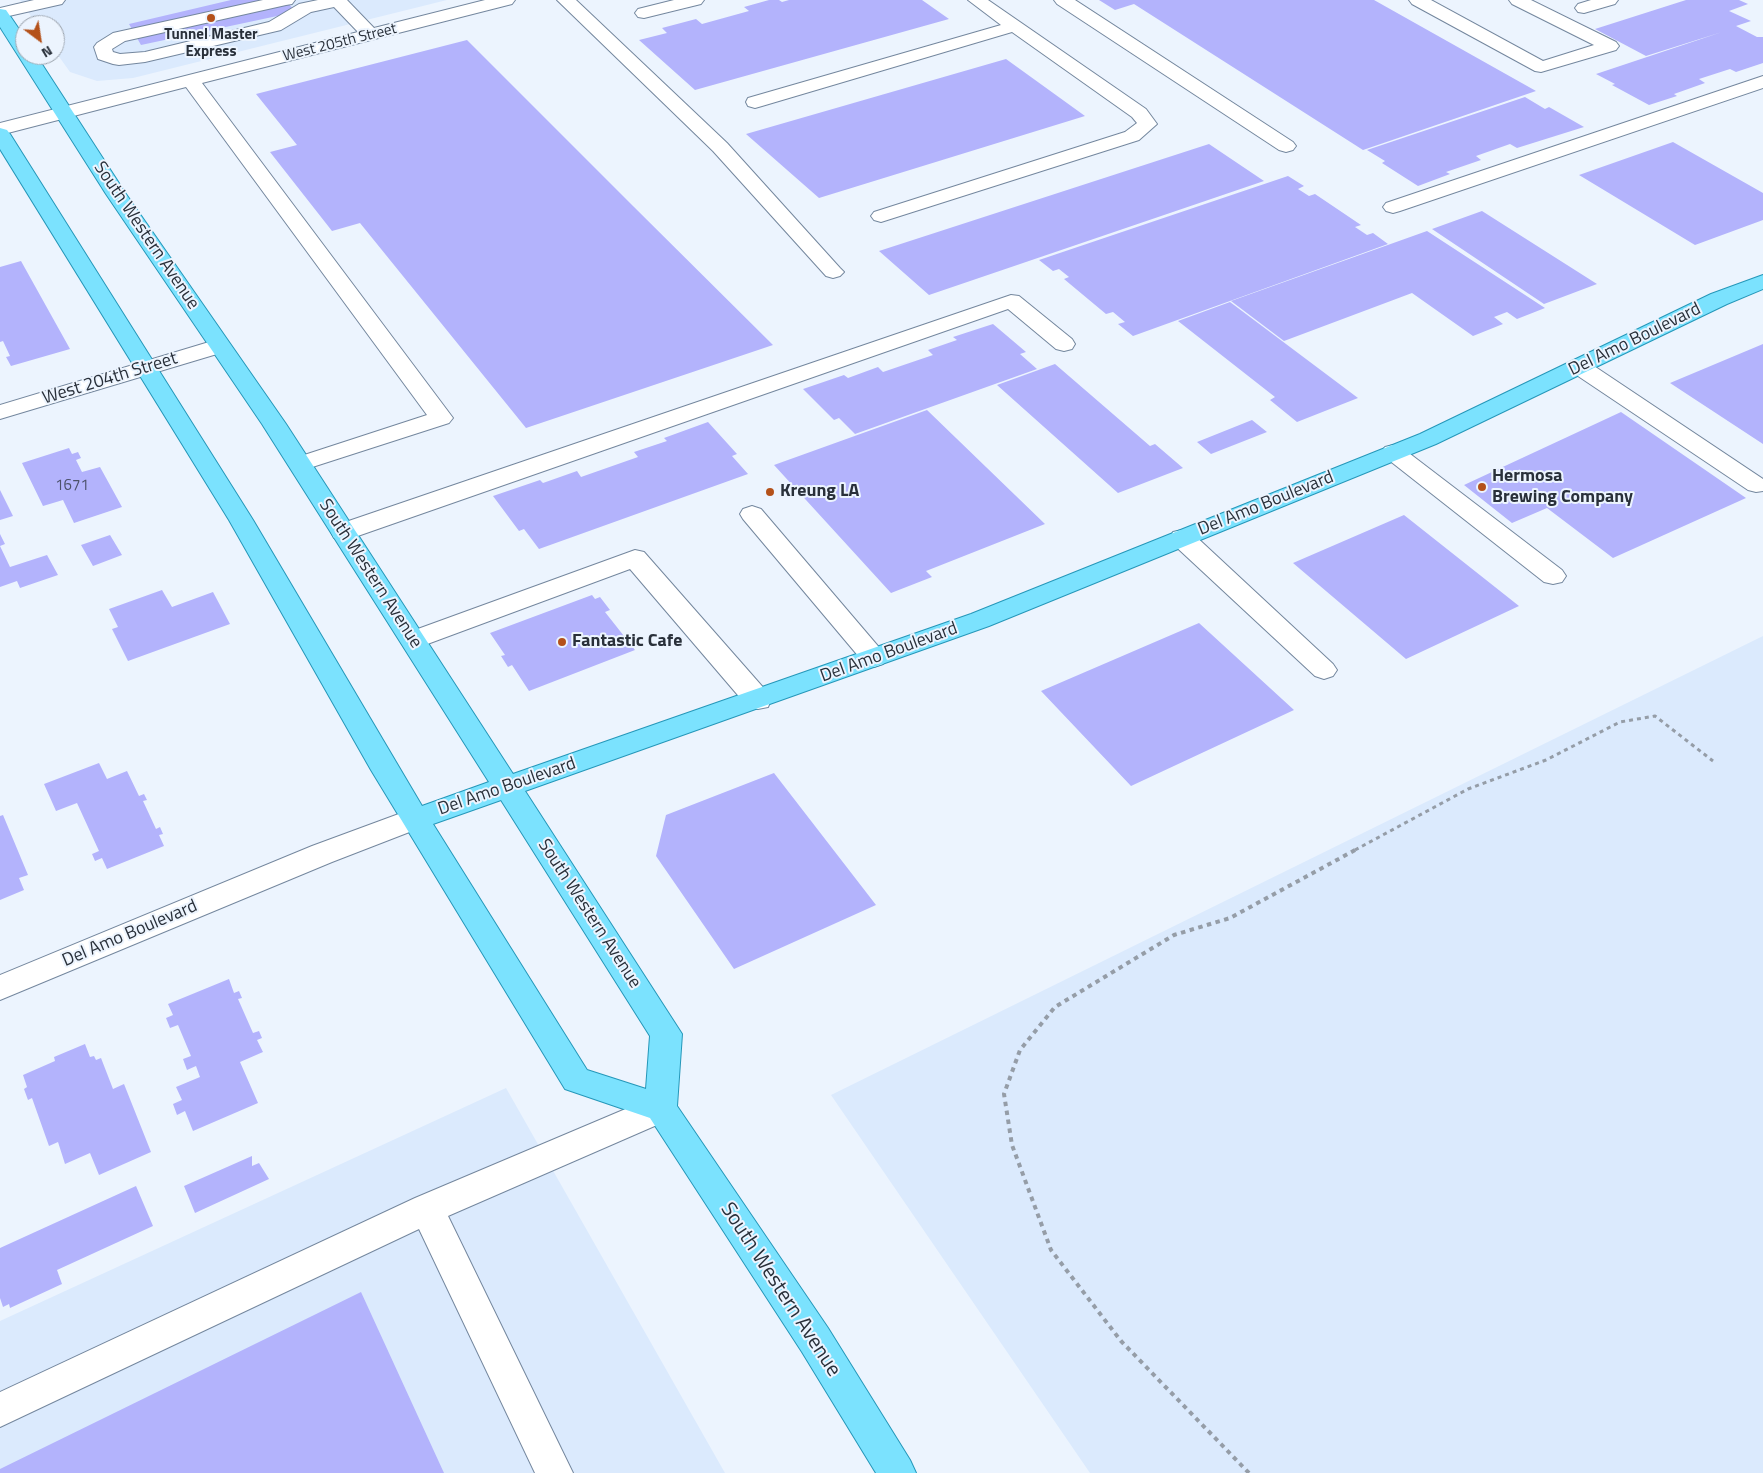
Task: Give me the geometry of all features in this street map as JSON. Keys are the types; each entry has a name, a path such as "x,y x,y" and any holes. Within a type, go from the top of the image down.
{"main road":[{"path":"0,13 15,36"},
{"name":"South Western Avenue","path":"34,65 116,194 300,464 666,1034 661,1108 815,1340 896,1473"},
{"path":"0,134 241,520 415,819 576,1080 661,1108"},
{"name":"Del Amo Boulevard","path":"415,819 758,700 980,620 1428,439 1719,299 1763,281"}],"street":[{"path":"0,13 56,0"},
{"path":"286,0 119,37 103,47 104,55 119,60 144,57 275,26 304,8 337,0 370,35"},
{"name":"West 205th Street","path":"0,128 66,113 506,0"},
{"path":"566,0 720,147 833,272"},
{"path":"644,13 695,0"},
{"path":"881,216 1132,136 1148,124 1139,113 977,0"},
{"path":"1062,0 1286,146"},
{"path":"1418,0 1541,67 1610,46 1518,0"},
{"path":"1584,8 1609,0"},
{"path":"754,102 1015,26"},
{"path":"192,81 441,418 300,464"},
{"path":"1393,207 1763,82"},
{"path":"343,532 1010,301 1064,344"},
{"name":"West 204th Street","path":"0,412 219,346"},
{"path":"1580,367 1756,485"},
{"path":"1393,452 1553,576"},
{"path":"752,514 874,658"},
{"path":"1182,538 1324,670"},
{"path":"413,640 635,558 758,700"},
{"name":"Del Amo Boulevard","path":"0,988 313,858 415,819"},
{"path":"0,1410 428,1209 661,1108"},
{"path":"428,1209 554,1473"}],"path":[{"path":"1250,1473 1121,1340 1051,1250 1010,1136 1004,1094 1020,1050 1055,1007 1174,935 1230,918 1468,788 1546,760 1620,722 1655,716 1713,761"}],"shaded area":[{"path":"20,0 447,0 133,78 97,81 70,72 65,65 65,15 30,15"},
{"path":"1763,636 1763,1473 1090,1473 831,1095"},
{"path":"506,1088 725,1473 0,1473 0,1321"}],"building":[{"name":"Tunnel Master Express","path":"231,0 285,0 296,12 141,45 129,24"},
{"path":"769,0 779,0 782,2 789,0 922,0 949,19 695,90 639,40 667,33 662,28 696,19 702,24 749,11 744,7"},
{"path":"1099,0 1374,0 1536,91 1363,150 1134,4 1115,10"},
{"path":"1686,0 1739,0 1748,4 1729,11 1751,21 1736,26 1757,37 1763,37 1763,63 1736,72 1730,69 1699,79 1705,83 1674,94 1677,96 1649,105 1596,74 1722,32 1646,56 1595,29"},
{"path":"467,40 773,345 526,428 360,223 332,231 270,152 297,145 256,94"},
{"path":"1006,59 1085,116 819,198 746,134"},
{"path":"1525,97 1545,109 1549,107 1584,127 1517,148 1510,144 1476,156 1481,160 1446,172 1450,174 1418,186 1382,163 1385,161 1367,150"},
{"path":"1673,142 1763,193 1763,220 1695,245 1579,175"},
{"path":"1209,144 1264,181 929,295 879,251"},
{"path":"1288,176 1304,186 1298,189 1309,196 1315,194 1361,225 1355,227 1367,235 1373,233 1388,244 1133,336 1118,324 1125,322 1113,312 1106,314 1064,279 1069,277 1059,269 1053,271 1039,260"},
{"path":"1482,211 1597,284 1544,304 1432,229"},
{"path":"1427,231 1545,308 1517,319 1507,312 1494,317 1503,324 1473,336 1412,293 1284,341 1231,301"},
{"path":"21,261 70,349 11,366 6,357 10,356 3,341 0,342 0,267"},
{"path":"1230,302 1358,398 1297,422 1270,400 1275,397 1178,321"},
{"path":"993,324 1026,352 1020,354 1037,369 855,434 839,418 834,420 803,389 844,375 848,378 878,367 883,372 933,355 928,350 957,340 953,337"},
{"path":"1763,344 1763,444 1670,383"},
{"path":"1055,364 1150,446 1155,444 1183,468 1118,493 997,385"},
{"path":"927,410 1045,524 926,571 932,577 891,593 774,465"},
{"path":"1621,412 1746,498 1613,558 1547,508 1512,523 1464,485"},
{"path":"1252,420 1267,432 1211,454 1197,442"},
{"path":"708,422 737,454 732,456 748,474 539,549 524,529 519,531 493,496 540,480 543,483 577,471 581,477 638,457 634,452 667,441 664,438"},
{"path":"69,448 72,454 78,452 81,458 76,460 82,472 100,467 122,507 74,523 63,500 43,506 22,463"},
{"path":"0,490 13,516 0,520"},
{"path":"1404,515 1519,606 1406,659 1293,563"},
{"path":"0,534 5,544 0,546"},
{"path":"110,535 122,555 93,566 81,545"},
{"path":"0,546 10,567 47,555 58,575 20,588 17,581 0,587"},
{"path":"162,590 172,607 213,592 230,624 128,661 112,629 118,627 109,609"},
{"name":"Fantastic Cafe","path":"592,595 595,599 600,597 610,610 605,612 635,650 529,691 512,665 508,667 501,656 505,655 490,633"},
{"path":"1199,623 1294,710 1131,786 1041,691"},
{"path":"99,763 107,779 127,771 139,796 144,794 147,800 143,801 156,829 160,827 163,834 159,835 164,846 107,869 102,858 95,861 92,854 99,851 77,803 56,811 44,784"},
{"path":"774,773 876,905 734,969 656,856 666,815"},
{"path":"3,815 28,875 19,878 24,890 0,900 0,816"},
{"path":"229,979 234,993 239,991 242,998 238,999 253,1033 259,1031 262,1038 257,1040 263,1052 240,1062 258,1103 193,1131 185,1111 177,1115 173,1104 182,1100 176,1087 200,1077 196,1066 187,1070 183,1059 191,1056 178,1025 170,1028 166,1018 173,1015 168,1004"},
{"path":"85,1044 90,1057 94,1056 96,1060 101,1058 113,1089 124,1084 151,1152 99,1175 90,1153 65,1164 58,1142 49,1146 32,1098 28,1100 24,1089 27,1087 23,1075 55,1061 54,1057"},
{"path":"252,1156 252,1166 259,1163 269,1179 195,1213 184,1186"},
{"path":"136,1186 153,1226 57,1270 62,1284 10,1308 9,1304 3,1307 0,1298 0,1248"},
{"path":"361,1292 444,1473 0,1473 0,1469"}],"place":[{"name":"Tunnel Master Express","path":"211,18"},
{"name":"Hermosa Brewing Company","path":"1482,487"},
{"name":"Kreung LA","path":"770,492"},
{"name":"Fantastic Cafe","path":"562,642"}]}
